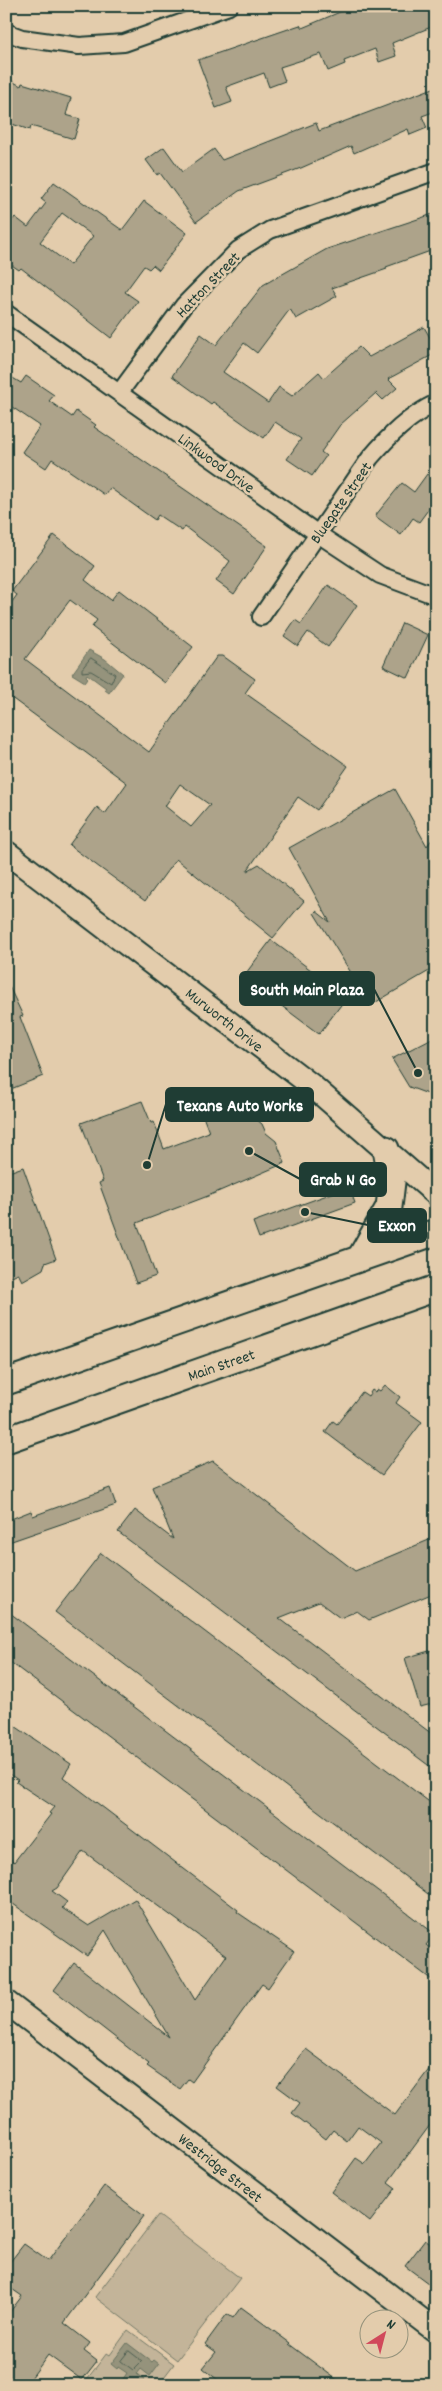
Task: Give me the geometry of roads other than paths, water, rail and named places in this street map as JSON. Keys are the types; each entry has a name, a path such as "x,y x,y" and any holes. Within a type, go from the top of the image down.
{"main road":[{"path":"360,1258 389,1206 392,1182 386,1149"},
{"path":"6,1382 436,1232"},
{"name":"Main Street","path":"6,1440 436,1288"}],"street":[{"path":"6,32 22,38 79,46 124,43 185,13 229,6"},
{"name":"Hatton Street","path":"120,392 184,305 238,250 270,230 436,171"},
{"name":"Linkwood Drive","path":"6,313 318,534 380,575 436,596"},
{"name":"Bluegate Street","path":"261,617 370,458 390,436 418,412 436,403"},
{"name":"Murworth Drive","path":"6,852 312,1085 436,1194"},
{"name":"Westridge Street","path":"6,2002 436,2331"}],"water":[{"path":"89,650 105,659 123,674 109,693 105,690 106,688 87,674 88,678 85,682 72,674"},
{"path":"127,2343 152,2362 154,2360 159,2364 150,2376 141,2369 137,2374 144,2380 140,2385 119,2385 127,2373 111,2364"}],"place":[{"name":"South Main Plaza","path":"418,1073"},
{"name":"Grab N Go","path":"249,1151"},
{"name":"Texans Auto Works","path":"147,1165"},
{"name":"Exxon","path":"305,1212"}]}
